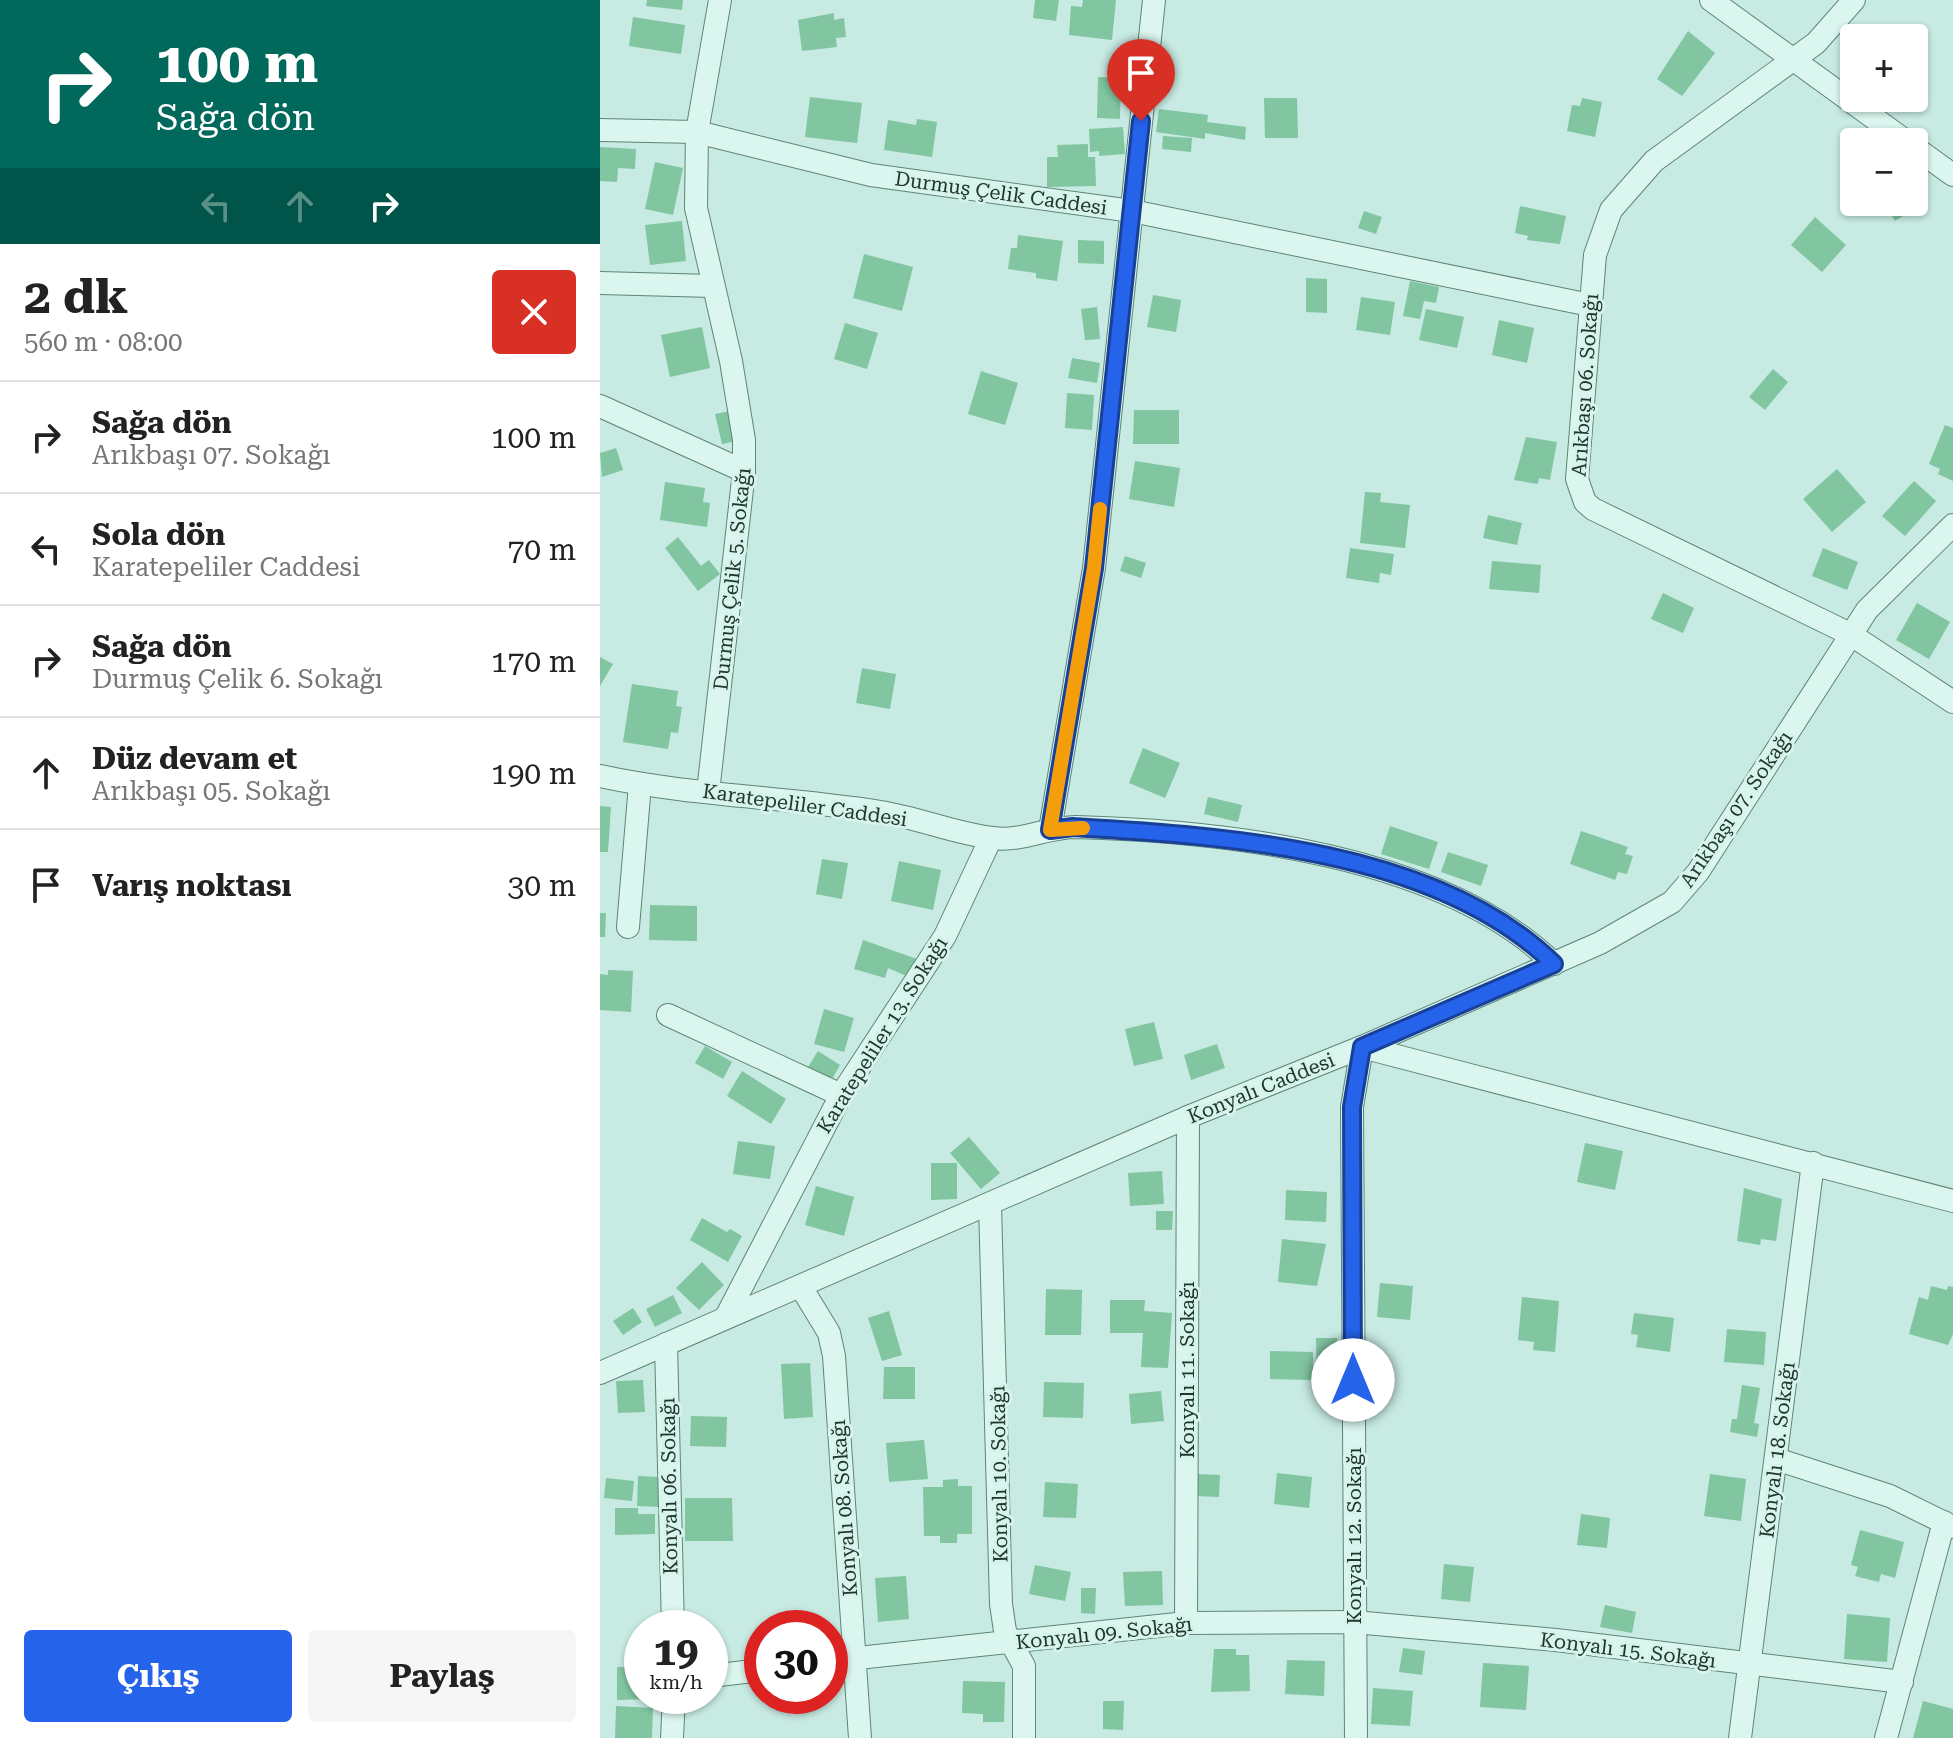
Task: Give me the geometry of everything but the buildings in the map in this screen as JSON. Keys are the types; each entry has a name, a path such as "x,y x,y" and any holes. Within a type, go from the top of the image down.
{"street":[{"name":"Durmuş Çelik 5. Sokağı","path":"708,792 744,471 744,440 731,361 696,208 697,132 720,0"},
{"path":"1050,830 1094,568 1154,0"},
{"path":"1711,0 1887,128"},
{"name":"Arıkbaşı 06. Sokağı","path":"1854,0 1829,31 1794,61 1678,142 1621,197 1602,230 1590,305 1577,479 1585,502 1850,634 1953,702"},
{"name":"Durmuş Çelik Caddesi","path":"600,130 697,132 871,175 1132,211 1590,305"},
{"path":"1928,157 1953,175"},
{"path":"600,283 713,286"},
{"path":"600,406 744,471"},
{"name":"Arıkbaşı 07. Sokağı","path":"1362,1047 1554,964 1636,925 1672,902 1698,872 1850,634 1892,584 1953,525"},
{"name":"Karatepeliler Caddesi","path":"600,776 640,784 884,812 991,838 1026,838 1073,827 1281,847 1345,860 1472,904 1520,932 1554,964"},
{"path":"628,927 640,784"},
{"name":"Karatepeliler 13. Sokağı","path":"726,1317 841,1095 945,936 991,838"},
{"path":"668,1015 841,1095"},
{"path":"1362,1047 1953,1201"},
{"name":"Konyalı Caddesi","path":"600,1373 1188,1117 1362,1047"},
{"name":"Konyalı 12. Sokağı","path":"1356,1738 1352,1107 1362,1047"},
{"name":"Konyalı 11. Sokağı","path":"1186,1623 1188,1117"},
{"name":"Konyalı 18. Sokağı","path":"1740,1738 1813,1163"},
{"name":"Konyalı 10. Sokağı","path":"990,1205 1001,1604 1005,1631 1025,1676 1024,1738"},
{"name":"Konyalı 08. Sokağı","path":"801,1287 824,1323 834,1356 860,1738"},
{"name":"Konyalı 06. Sokağı","path":"666,1344 673,1610"},
{"path":"1776,1459 1890,1496 1948,1525 1886,1738"},
{"name":"Konyalı 09. Sokağı","path":"848,1659 1186,1623 1354,1622"},
{"name":"Konyalı 15. Sokağı","path":"1354,1622 1556,1640 1902,1682"},
{"path":"672,1738 673,1714"}],"slow traffic":[{"path":"1083,828 1050,830 1094,568 1100,509"}],"route":[{"path":"1141,121 1094,568 1050,830 1073,827 1216,839 1281,847 1345,860 1472,904 1520,932 1554,964 1362,1047 1352,1107 1353,1380"}]}
